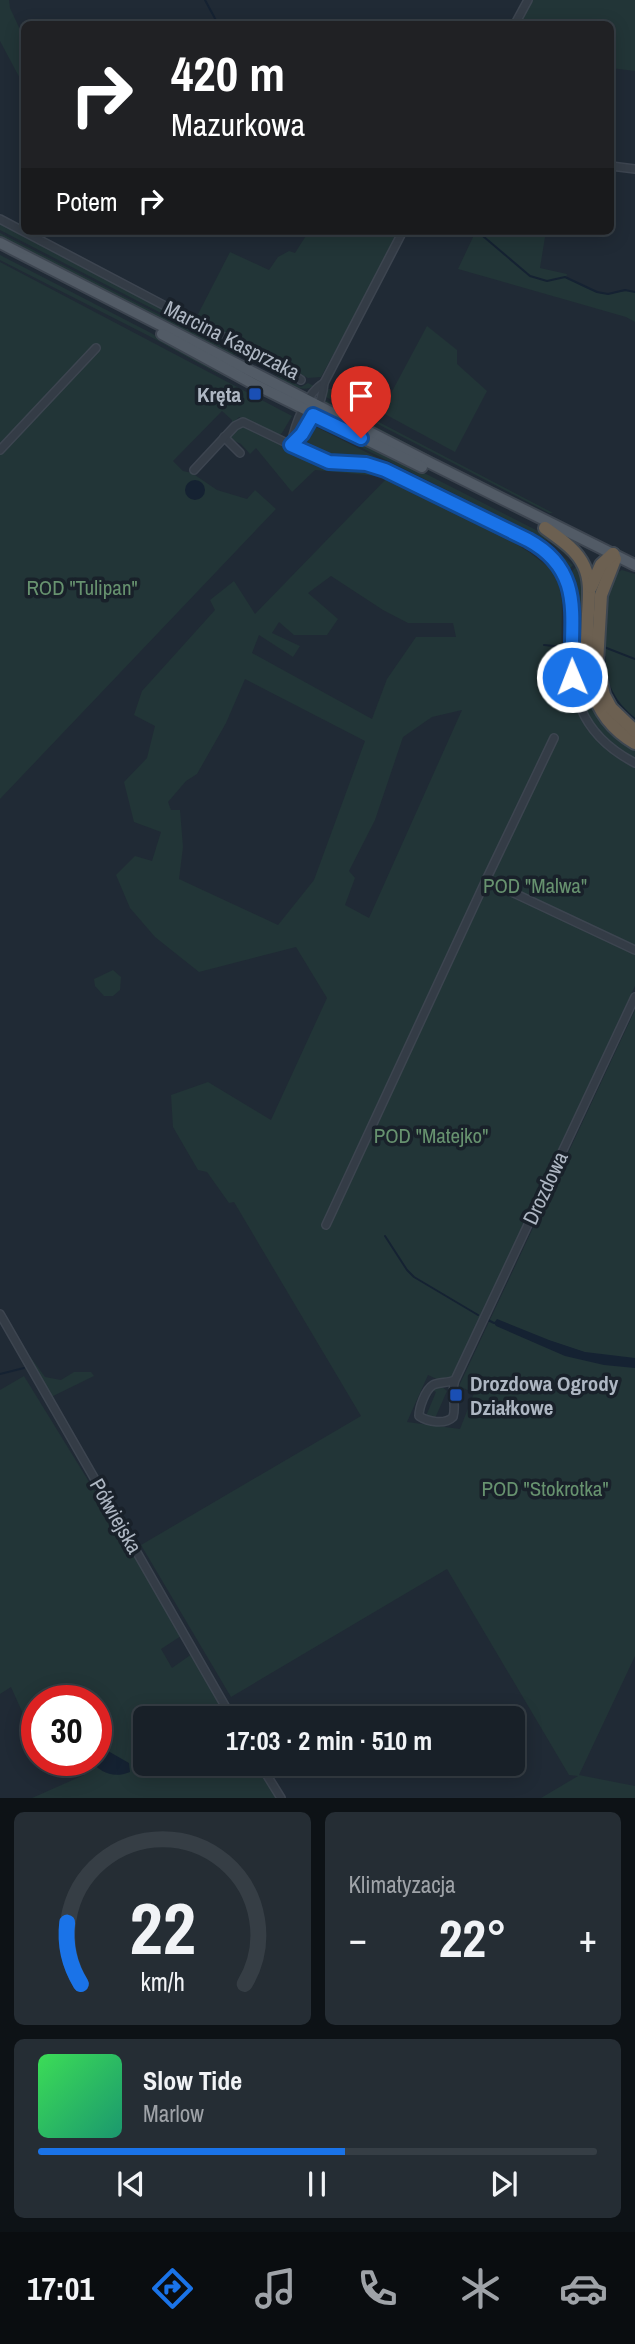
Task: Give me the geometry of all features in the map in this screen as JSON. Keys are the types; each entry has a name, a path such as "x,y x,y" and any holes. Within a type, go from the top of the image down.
{"highway":[{"path":"545,528 577,555 586,570 590,591 587,648 590,682 598,706 607,719 617,731 635,743"},
{"path":"590,591 597,572 611,558"},
{"path":"611,558 600,595 597,663 604,695 611,708 635,731"}],"main road":[{"name":"Marcina Kasprzaka","path":"0,243 311,408 635,572"},
{"name":"Marcina Kasprzaka","path":"0,250 545,528 611,558 635,565"}],"street":[{"path":"517,21 528,0"},
{"path":"614,166 635,169"},
{"name":"Marcina Kasprzaka","path":"0,219 21,230"},
{"name":"Marcina Kasprzaka","path":"30,235 301,380"},
{"path":"291,445 401,235"},
{"path":"0,450 96,348"},
{"path":"194,470 235,426 243,422 329,462 366,464 385,470 528,540 551,556 563,571 570,591 572,677 577,702 588,723 603,741 635,763"},
{"path":"224,438 240,453"},
{"path":"326,1225 554,738"},
{"path":"486,880 635,950"},
{"name":"Drozdowa","path":"455,1380 635,997"},
{"name":"Półwiejska","path":"0,1314 225,1706"},
{"path":"455,1380 452,1391 455,1410 452,1419 443,1422 426,1420 419,1416 418,1412 432,1385 455,1380"},
{"path":"267,1776 281,1798"}],"green space":[{"path":"0,0 9,0 21,32 21,80 0,41"},
{"path":"528,0 635,0 635,71 614,68 614,21 517,21"},
{"path":"0,222 285,372 289,380 301,387 308,383 314,386 301,388 294,386 262,365 0,230"},
{"path":"0,233 236,355 216,349 0,238"},
{"path":"306,235 399,235 321,377 308,378 195,320 230,252 269,270 278,257 289,251 295,253"},
{"path":"474,235 545,235 540,268 567,274 566,278 600,293 635,292 635,322 626,317 458,269"},
{"path":"0,255 151,333 231,381 0,260"},
{"name":"ROD \"Tulipan\"","path":"0,262 292,416 282,433 277,436 239,417 232,424 232,420 222,411 173,461 183,471 192,473 217,490 247,499 255,490 276,509 0,799"},
{"path":"427,326 457,350 457,364 487,391 455,452 381,412"},
{"path":"328,389 334,389 339,400 352,408 553,513 324,396"},
{"path":"325,400 596,543 327,405"},
{"path":"318,423 383,452 538,531 554,540 575,559 573,561 537,535 314,424"},
{"path":"243,424 323,464 380,471 481,522 529,552 556,573 562,600 561,666 568,700 572,700 597,740 635,768 635,986 452,1377 439,1380 428,1375 407,1422 460,1429 474,1393 459,1386 635,1010 635,1656 579,1775 635,1786 635,1798 541,1798 578,1776 569,1775 447,1569 231,1697 141,1545 361,1416 234,1202 229,1203 207,1172 198,1170 173,1127 171,1095 208,1082 271,1120 327,998 296,947 199,972 155,937 130,908 116,875 135,856 152,861 161,832 134,822 124,782 147,758 155,726 134,715 142,691 215,610 210,600 234,581 255,614 388,477 315,470 292,492 256,448 250,454 241,444 230,439 236,428","holes":["331,576 408,623 453,623 456,637 416,637 387,679 372,719 252,653 259,635 293,657 300,646 272,633 279,622 294,635 327,635 338,619 308,593","245,679 365,741 314,880 278,925 179,879 183,847 180,810 171,810 168,802 186,781 197,774 226,723","462,710 369,918 345,905 355,878 349,871 375,820 403,737 432,717"]},
{"path":"312,425 530,534 552,547 573,565 568,571 553,551 538,541 388,467 366,461 331,459 315,454 304,442"},
{"path":"579,564 583,572 584,655 635,747 635,760 602,734 590,718 576,682 573,641 578,600 569,574"},
{"path":"622,570 635,574 635,727 609,697 602,672 603,620 608,588 611,576"},
{"path":"113,970 121,977 120,990 113,996 104,996 95,986 94,979"},
{"path":"23,1347 45,1377 61,1380 74,1372 91,1372 94,1376 47,1399 20,1348"},
{"path":"24,1376 181,1636 161,1649 172,1668 192,1654 223,1706 133,1706 133,1776 264,1776 277,1798 32,1798 82,1776 112,1776 112,1685 21,1685 21,1709 11,1687 0,1694 0,1390"},
{"path":"441,1386 447,1391 436,1416 426,1416 436,1392 432,1390"}],"water":[{"path":"191,480 199,480 205,490 199,500 191,500 185,494 185,486"},
{"path":"497,1319 585,1352 635,1358 635,1368 604,1365 565,1356 496,1326 494,1323"},
{"path":"112,1753 129,1763 130,1772 112,1774"}],"waterway":[{"path":"205,0 216,21"},
{"path":"482,235 530,276 547,281 565,277 597,292 608,294 625,290 635,292"},
{"path":"544,645 564,647"},
{"path":"604,647 635,659"},
{"path":"605,657 608,684 616,699 635,719"},
{"path":"385,1236 414,1277 478,1315"},
{"path":"488,1320 494,1323"},
{"path":"0,1374 24,1368"}],"place":[{"name":"Kręta","path":"255,394"},
{"name":"Drozdowa Ogrody Działkowe","path":"456,1395"}],"route":[{"path":"361,438 313,415 302,434 291,445 329,462 366,464 385,470 546,551 563,571 570,591 572,677"}],"park label":[{"name":"POD \"Malwa\"","path":"535,885"},
{"name":"POD \"Matejko\"","path":"431,1135"},
{"name":"POD \"Stokrotka\"","path":"545,1488"}]}
